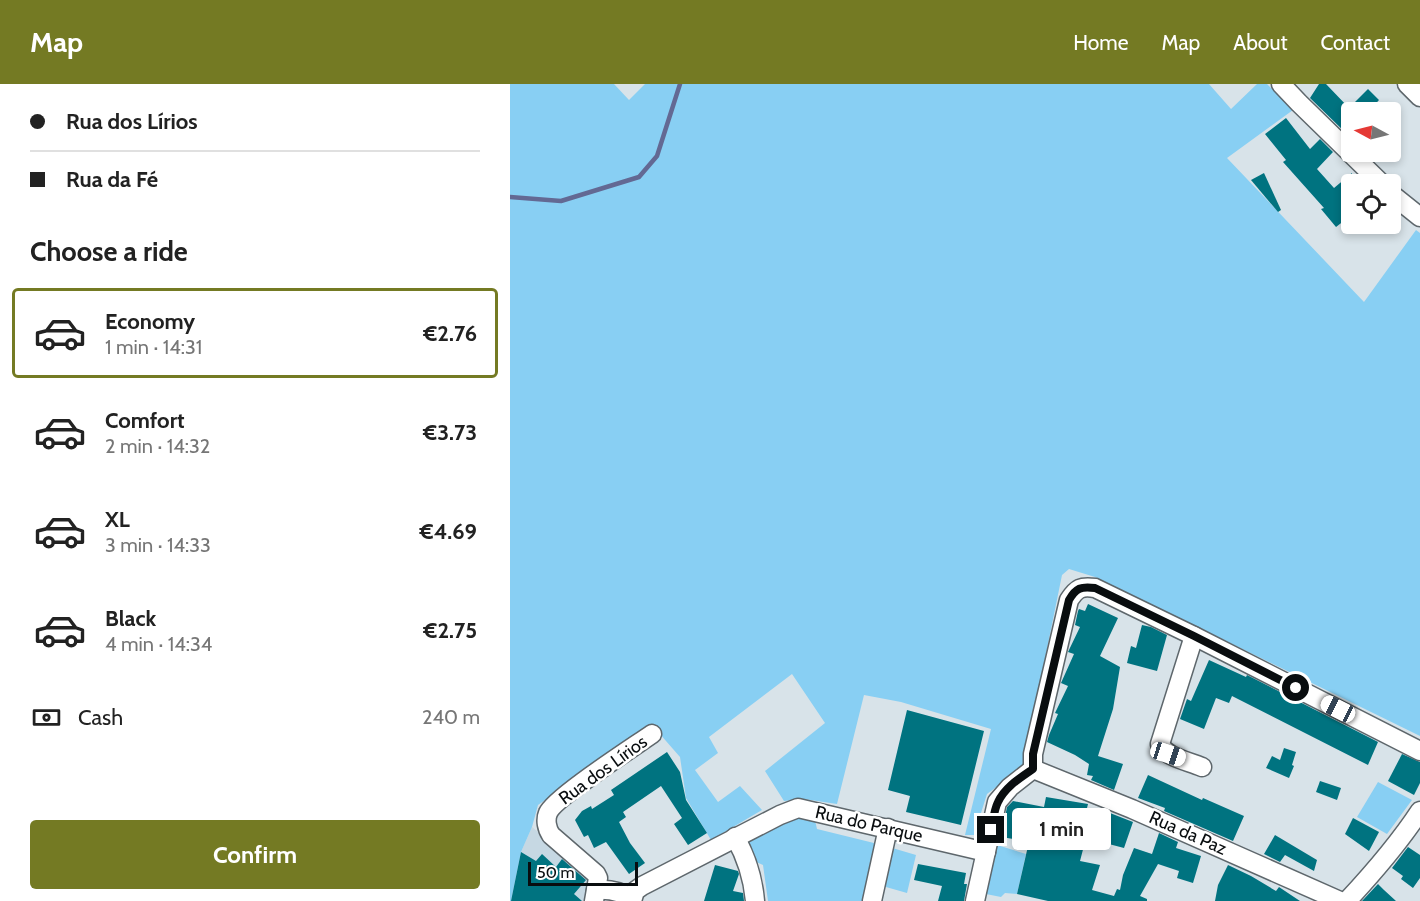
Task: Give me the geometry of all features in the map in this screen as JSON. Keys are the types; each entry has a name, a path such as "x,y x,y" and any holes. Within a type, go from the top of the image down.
{"street":[{"path":"1281,84 1372,174"},
{"path":"1407,84 1420,97"},
{"path":"1401,202 1420,218"},
{"path":"977,901 998,802 1010,786 1033,769 1033,754 1069,600 1080,588 1095,588 1420,751"},
{"path":"1194,636 1160,744 1168,754 1202,766"},
{"name":"Rua dos Lírios","path":"595,895 597,874 551,835 547,830 548,813 565,795 652,734"},
{"name":"Rua da Paz","path":"1033,769 1132,809 1340,901"},
{"name":"Rua do Parque","path":"632,900 635,891 642,886 780,814 798,808 986,852"},
{"path":"1347,901 1382,862 1420,811"},
{"path":"872,901 888,828"},
{"path":"735,837 748,864 755,901"},
{"path":"595,895 606,889 625,894 632,900"}],"shaded area":[{"path":"510,84 614,84 629,100 645,84 1209,84 1231,109 1257,84 1267,84 1293,110 1227,158 1364,302 1416,230 1420,233 1420,736 1095,577 1069,569 1062,575 1023,767 987,794 974,835 965,835 991,729 901,702 864,695 837,804 804,799 784,801 765,771 825,723 792,674 709,737 718,753 695,770 718,802 740,786 762,810 711,840 686,798 680,757 652,725 538,805 532,827 521,852 510,901"},
{"path":"1378,782 1412,800 1387,834 1357,817"},
{"path":"794,815 814,816 817,829 878,844 866,901 768,901 763,865 754,861 749,842 751,837"},
{"path":"532,827 594,879 589,901 511,901 521,852"},
{"path":"994,844 1026,854 1017,894 1005,893 1001,897 986,894"},
{"path":"889,847 916,855 907,893 879,885"}],"building":[{"path":"1319,84 1326,84 1343,102 1341,102 1341,128 1310,98"},
{"path":"1368,89 1379,100 1377,102 1355,102"},
{"path":"1286,118 1310,149 1320,139 1333,152 1317,169 1334,188 1341,182 1341,223 1336,227 1321,209 1324,208 1283,162 1286,160 1265,134"},
{"path":"1264,173 1281,210 1278,212 1251,180"},
{"path":"1088,604 1118,618 1100,656 1120,667 1113,709 1098,756 1123,764 1114,790 1091,780 1093,776 1087,775 1089,764 1047,742 1058,714 1055,713 1068,686 1061,683 1074,654 1068,652 1080,627 1075,625 1078,611 1079,609 1085,611"},
{"path":"1142,625 1167,635 1157,671 1127,663 1131,646 1136,648"},
{"path":"1209,660 1246,677 1247,675 1378,742 1368,765 1232,696 1229,703 1216,698 1204,729 1180,719 1187,699 1191,701"},
{"path":"907,710 984,731 961,825 906,812 910,796 888,790"},
{"path":"1284,748 1296,752 1289,778 1266,768 1272,756 1280,760"},
{"path":"667,752 680,772 686,800 707,833 688,845 674,824 682,818 661,786 623,812 626,817 619,822 630,843 645,863 629,874 606,842 594,848 588,835 584,837 575,820 582,811 591,806 592,809 614,795 611,790"},
{"path":"1402,754 1420,762 1420,783 1414,795 1388,781"},
{"path":"1148,775 1244,816 1233,841 1164,811 1165,808 1138,798"},
{"path":"1320,781 1341,788 1337,800 1316,792"},
{"path":"1046,797 1088,804 1087,808 1110,813 1133,822 1124,848 1086,838 1080,861 1100,865 1092,890 1114,896 1117,889 1120,890 1123,875 1134,848 1152,854 1159,833 1178,842 1176,848 1201,856 1193,883 1177,878 1179,871 1158,864 1140,896 1147,901 1048,901 1017,894 1028,846 1018,844 1019,840 1001,837 1007,807 1013,801 1044,807"},
{"path":"1353,818 1379,832 1369,851 1345,834"},
{"path":"1275,835 1317,860 1314,871 1285,855 1280,862 1264,854"},
{"path":"1408,847 1420,855 1420,878 1413,888 1392,868"},
{"path":"521,852 536,861 542,854 556,867 562,859 586,880 574,894 582,901 511,901"},
{"path":"918,864 966,873 964,901 938,901 942,886 914,880"},
{"path":"715,865 738,871 733,891 743,893 744,901 704,901"},
{"path":"1228,865 1276,891 1279,887 1300,901 1215,901 1218,885"},
{"path":"1378,884 1384,890 1396,901 1362,901"}],"waterway":[{"path":"510,197 561,201 639,177 657,156 680,84"}],"route":[{"path":"991,830 1000,798 1010,786 1033,769 1033,754 1069,600 1080,588 1095,588 1296,688"}]}
